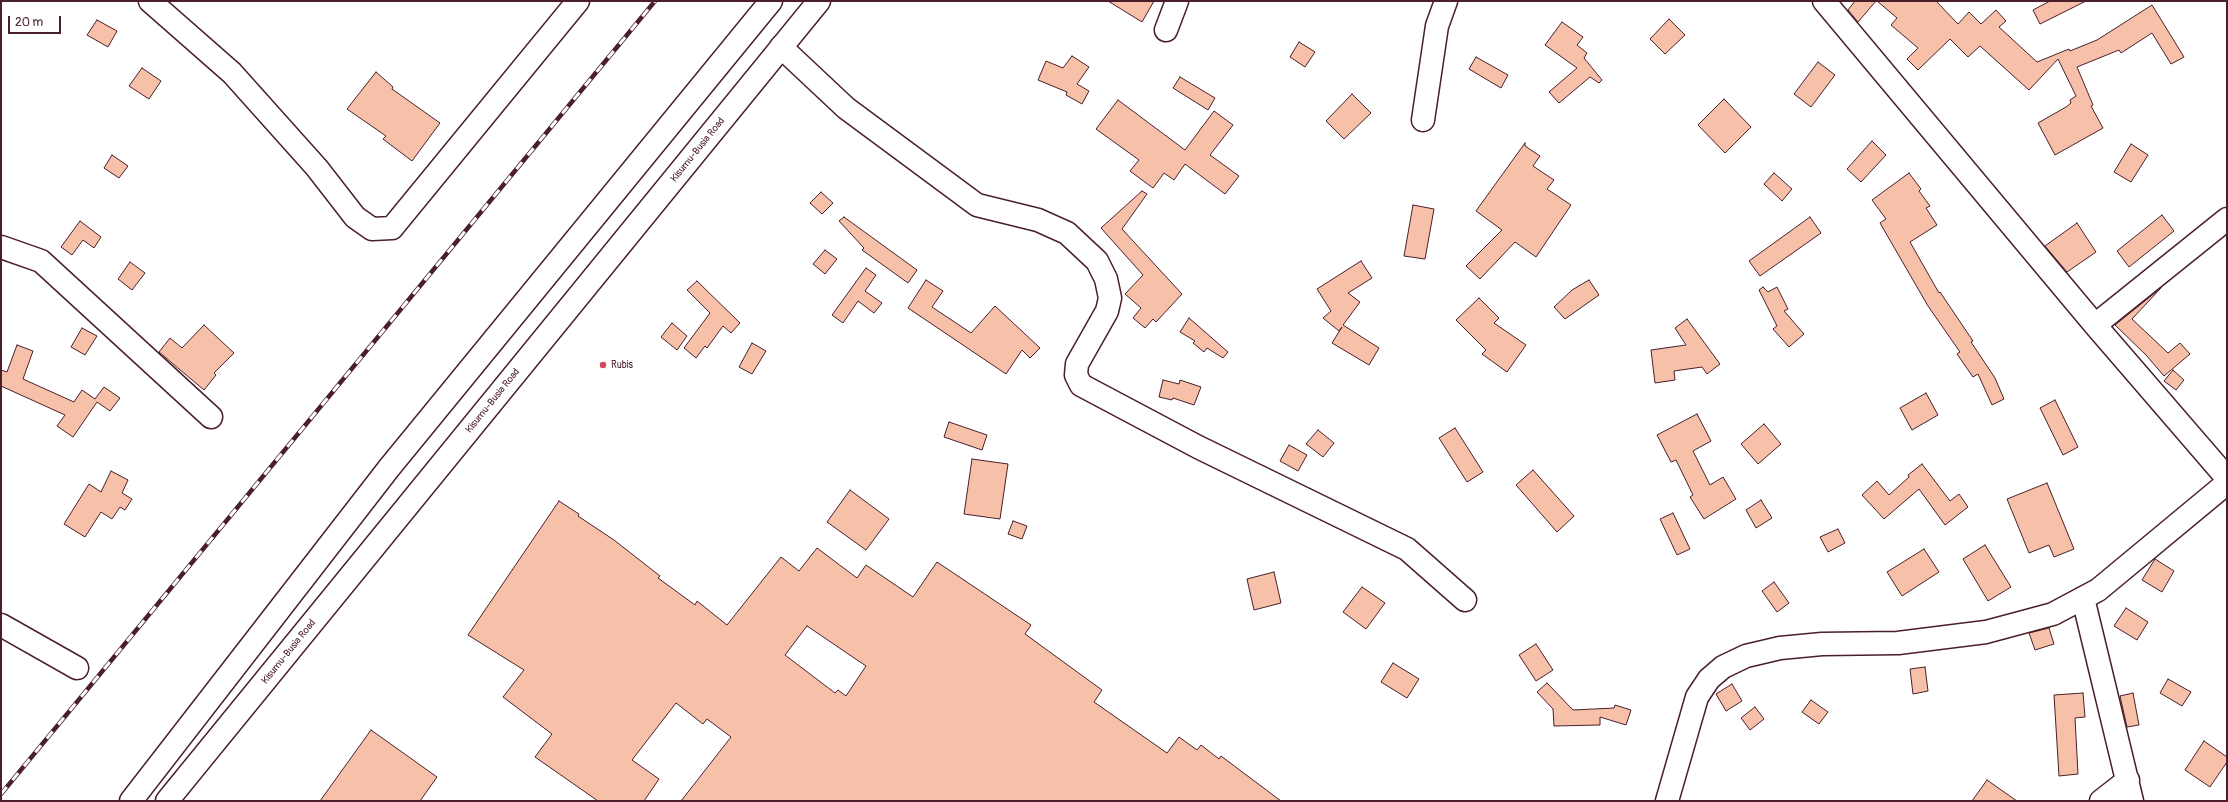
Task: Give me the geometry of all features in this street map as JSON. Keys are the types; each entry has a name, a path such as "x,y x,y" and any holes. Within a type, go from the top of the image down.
{"main road":[{"path":"150,1 232,73 317,168 355,217 372,229 392,228 578,1"},
{"path":"131,801 389,468 771,1"},
{"name":"Kisumu-Busia Road","path":"167,801 819,1"},
{"path":"1166,30 1177,1"},
{"path":"1423,120 1437,26 1446,1"},
{"path":"1824,1 2095,324 2227,478"},
{"path":"781,48 846,108 977,205 1038,220 1067,233 1097,261 1106,279 1110,298 1106,311 1077,364 1076,375 1080,385 1198,447 1407,549 1465,600"},
{"path":"2095,324 2227,219"},
{"path":"1,247 40,260 211,417"},
{"path":"1667,801 1697,697 1709,679 1723,667 1746,656 1780,648 1822,644 1898,643 1986,632 2053,614 2098,590 2227,483"},
{"path":"2083,598 2130,791 2101,801"},
{"path":"1,625 77,668"}],"building":[{"path":"1108,1 1154,1 1142,22"},
{"path":"1855,1 1876,1 1858,22 1848,10"},
{"path":"1877,1 1936,1 1958,24 1969,12 1981,24 1996,10 2006,21 1999,27 2037,62 2097,40 2152,5 2184,57 2171,64 2152,33 2121,53 2119,50 2077,67 2093,105 2091,106 2103,128 2055,155 2038,123 2066,107 2071,103 2070,100 2076,96 2058,59 2029,90 1980,46 1968,57 1950,39 1918,70 1907,59 1918,48 1891,25 1897,18"},
{"path":"2050,1 2086,1 2040,24 2033,10"},
{"path":"1669,19 1685,35 1665,54 1650,39"},
{"path":"97,20 117,31 108,47 87,35"},
{"path":"1562,22 1583,37 1577,45 1587,53 1584,58 1602,80 1599,83 1590,77 1559,103 1549,92 1577,68 1545,45"},
{"path":"1299,42 1315,52 1305,67 1290,57"},
{"path":"1072,56 1089,67 1077,84 1089,91 1082,104 1066,95 1067,92 1038,80 1046,61 1063,68"},
{"path":"1476,57 1508,75 1501,88 1469,69"},
{"path":"1818,62 1835,75 1811,107 1794,94"},
{"path":"142,68 161,81 149,99 129,86"},
{"path":"376,72 393,87 392,89 440,123 412,161 383,139 386,136 347,109"},
{"path":"1180,77 1215,98 1208,110 1173,88"},
{"path":"1352,94 1371,113 1344,139 1326,121"},
{"path":"1724,99 1751,127 1725,153 1698,125"},
{"path":"1118,100 1185,150 1214,111 1233,125 1210,155 1239,176 1225,194 1185,164 1174,180 1164,173 1153,188 1130,171 1139,160 1096,129"},
{"path":"1872,141 1886,155 1861,182 1847,169"},
{"path":"1525,143 1525,146 1540,156 1533,166 1554,180 1547,189 1571,205 1536,257 1515,242 1480,279 1466,266 1502,230 1476,211"},
{"path":"2131,144 2148,155 2131,182 2114,172"},
{"path":"112,155 128,166 119,178 104,168"},
{"path":"1774,173 1792,189 1782,201 1764,184"},
{"path":"1909,173 1921,189 1919,191 1930,206 1926,208 1937,225 1910,242 1939,293 1940,292 1973,341 1971,342 1995,378 2004,399 1992,405 1978,374 1973,377 1957,354 1960,352 1928,306 1880,223 1886,219 1872,200"},
{"path":"1142,191 1147,194 1122,229 1182,294 1156,322 1153,319 1145,328 1133,318 1141,308 1125,294 1143,275 1101,228"},
{"path":"821,192 833,203 822,214 810,203"},
{"path":"1413,205 1434,209 1425,259 1404,256"},
{"path":"2162,215 2174,231 2129,267 2117,251"},
{"path":"844,217 917,270 908,283 862,250 864,248 839,221"},
{"path":"1810,217 1821,233 1760,276 1749,261"},
{"path":"80,221 101,237 94,248 83,240 72,255 61,247"},
{"path":"2077,223 2096,252 2067,272 2045,246"},
{"path":"825,250 837,259 825,274 813,264"},
{"path":"1361,261 1372,278 1348,293 1360,302 1343,325 1379,348 1369,365 1332,343 1342,327 1339,331 1323,318 1331,311 1317,289"},
{"path":"130,262 145,273 132,290 118,279"},
{"path":"866,268 876,275 865,291 882,303 874,313 858,301 843,323 832,315"},
{"path":"926,280 943,291 932,307 971,333 995,306 1040,348 1030,358 1022,350 1006,374 908,308"},
{"path":"1589,280 1599,295 1565,319 1554,307 1572,290"},
{"path":"697,281 740,323 731,333 723,326 707,348 705,346 696,358 684,348 710,313 687,290"},
{"path":"1763,287 1768,292 1777,287 1788,309 1784,311 1804,334 1789,347 1773,329 1777,326 1759,290"},
{"path":"2161,288 2132,319 2168,353 2180,343 2190,354 2164,376 2146,355 2115,325"},
{"path":"1479,298 1499,318 1494,323 1526,345 1507,372 1482,354 1486,350 1456,320"},
{"path":"1189,318 1228,352 1223,358 1207,348 1204,352 1193,343 1195,341 1180,332"},
{"path":"1687,319 1720,364 1707,374 1702,367 1674,371 1675,380 1655,383 1651,350 1686,345 1675,328"},
{"path":"672,323 687,336 677,350 661,337"},
{"path":"204,325 234,353 214,373 216,375 204,390 159,352 170,338 182,348"},
{"path":"82,328 97,336 85,355 71,347"},
{"path":"752,343 766,351 752,374 739,367"},
{"path":"17,345 33,351 23,379 74,402 82,390 95,399 104,387 120,398 110,411 97,402 73,437 57,426 65,415 1,386 1,370 7,372"},
{"path":"2173,370 2184,380 2176,390 2164,381"},
{"path":"1163,380 1179,384 1180,380 1201,387 1194,405 1173,398 1172,400 1159,397"},
{"path":"1926,393 1938,415 1912,430 1900,408"},
{"path":"2055,400 2078,447 2063,455 2040,408"},
{"path":"1697,414 1711,441 1693,451 1710,485 1723,477 1736,499 1704,519 1690,497 1693,495 1676,460 1671,462 1657,435"},
{"path":"949,422 987,435 982,450 944,437"},
{"path":"1764,424 1781,444 1758,464 1741,444"},
{"path":"1455,428 1483,472 1467,482 1439,438"},
{"path":"1318,430 1334,443 1323,457 1306,444"},
{"path":"1289,445 1307,455 1298,471 1280,461"},
{"path":"972,459 1008,464 1000,519 964,514"},
{"path":"1922,464 1950,501 1959,494 1968,507 1945,525 1919,489 1884,519 1862,495 1877,481 1889,495 1909,477 1908,475"},
{"path":"1533,470 1574,516 1557,532 1516,485"},
{"path":"111,471 128,480 122,493 132,499 125,510 120,507 112,519 101,512 85,537 64,524 89,484 101,492"},
{"path":"2047,483 2074,549 2054,557 2049,545 2029,553 2007,499"},
{"path":"850,490 889,519 866,550 827,522"},
{"path":"1761,500 1772,518 1756,528 1746,510"},
{"path":"559,501 579,514 578,516 614,540 660,576 658,578 695,605 697,601 727,625 781,557 799,571 817,548 857,578 866,565 913,597 937,562 1031,625 1025,634 1102,690 1094,702 1167,753 1179,737 1197,750 1201,745 1219,759 1221,756 1281,801 681,801 731,737 707,719 703,724 676,703 632,760 659,779 644,801 598,801 535,757 552,734 503,697 524,670 468,635","holes":["807,626 866,666 846,696 838,690 835,693 785,655"]},
{"path":"1673,513 1690,549 1677,555 1660,519"},
{"path":"1013,521 1027,526 1022,539 1008,534"},
{"path":"1838,529 1845,543 1828,552 1820,537"},
{"path":"1985,545 2011,587 1988,601 1963,559"},
{"path":"1924,549 1939,572 1902,596 1887,572"},
{"path":"2155,559 2174,571 2162,592 2142,580"},
{"path":"1274,572 1281,603 1254,610 1247,579"},
{"path":"1774,582 1789,603 1777,612 1762,591"},
{"path":"1362,587 1385,603 1366,629 1343,612"},
{"path":"2126,608 2148,622 2137,640 2114,626"},
{"path":"2049,628 2054,644 2035,650 2029,633"},
{"path":"1536,644 1553,670 1536,681 1519,655"},
{"path":"1393,663 1419,679 1407,698 1381,682"},
{"path":"1925,667 1928,691 1913,694 1910,669"},
{"path":"2168,679 2191,692 2182,706 2160,693"},
{"path":"1547,683 1573,710 1614,708 1615,705 1631,710 1626,725 1600,717 1600,725 1554,726 1553,709 1537,692"},
{"path":"1732,684 1742,701 1726,711 1716,694"},
{"path":"2083,693 2085,717 2075,718 2078,774 2059,776 2054,695"},
{"path":"2133,693 2139,725 2127,727 2120,696"},
{"path":"1811,700 1828,712 1819,724 1802,712"},
{"path":"1755,707 1764,719 1750,730 1741,718"},
{"path":"371,730 437,777 420,801 320,801"},
{"path":"2204,741 2227,757 2227,762 2210,787 2185,770"},
{"path":"1987,780 2017,801 1972,801"}],"railway":[{"path":"1,794 655,1"}],"place":[{"name":"Rubis","path":"603,365"}]}
